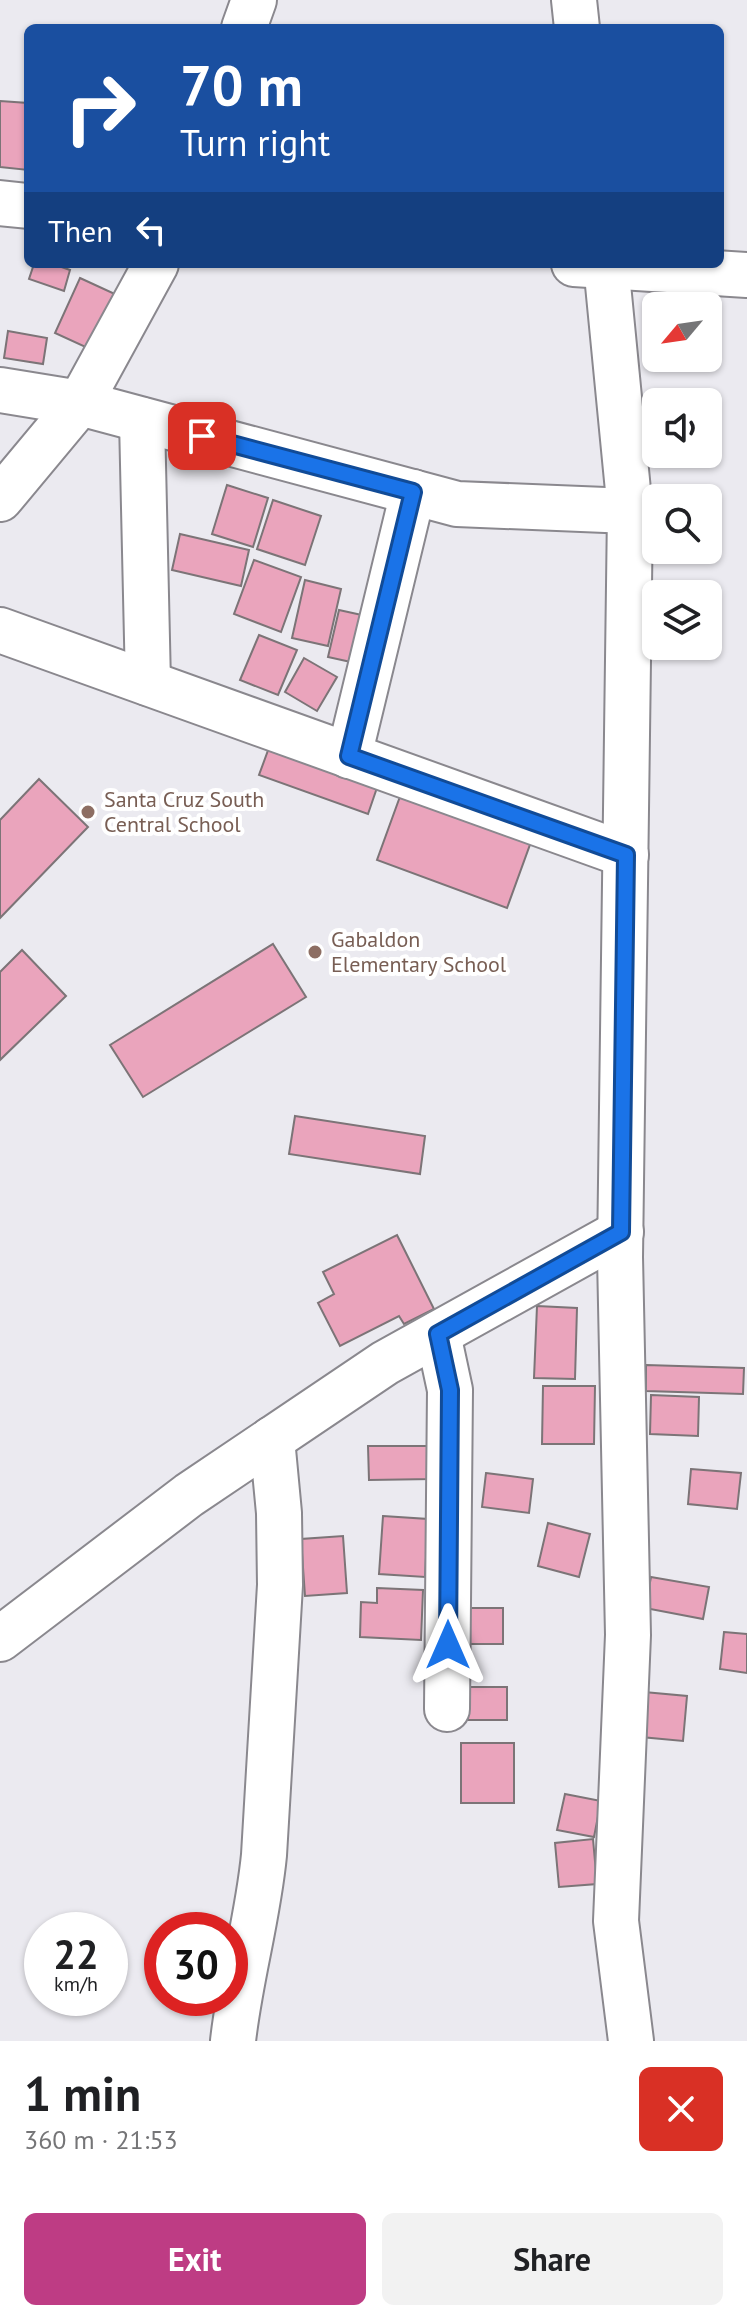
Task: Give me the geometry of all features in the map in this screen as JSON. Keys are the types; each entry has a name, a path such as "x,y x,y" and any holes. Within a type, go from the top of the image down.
{"street":[{"path":"245,24 254,0"},
{"path":"574,0 577,24"},
{"path":"0,203 24,206"},
{"path":"0,499 80,403 154,268"},
{"path":"596,268 630,511 621,1232 628,1635 616,1921 631,2041"},
{"path":"641,268 747,275"},
{"path":"0,390 80,403 457,504 630,511"},
{"path":"142,420 148,683"},
{"path":"349,756 413,492"},
{"path":"0,630 626,855"},
{"path":"0,1639 189,1495 385,1363 621,1232"},
{"path":"438,1334 450,1390 447,1709"},
{"path":"233,2041 242,1974 260,1894 264,1855 280,1585 279,1513 272,1439"}],"building":[{"path":"0,101 24,103 24,170 0,167"},
{"path":"33,268 70,270 64,291 29,279"},
{"path":"80,278 117,295 92,350 55,333"},
{"path":"8,331 47,338 43,364 4,358"},
{"path":"227,485 268,498 253,547 212,534"},
{"path":"273,500 321,516 305,565 257,549"},
{"path":"180,534 249,550 241,586 172,570"},
{"path":"254,560 301,577 281,632 234,614"},
{"path":"305,580 341,589 328,646 292,638"},
{"path":"339,610 380,619 369,666 328,657"},
{"path":"259,635 297,650 278,695 240,680"},
{"path":"304,658 337,677 317,711 285,692"},
{"path":"274,734 382,773 368,814 259,775"},
{"path":"410,769 540,817 507,908 377,860"},
{"path":"39,779 88,827 0,918 0,820"},
{"path":"273,944 306,997 143,1097 110,1045"},
{"path":"22,950 66,996 0,1060 0,972"},
{"path":"295,1116 425,1136 420,1174 289,1154"},
{"path":"397,1235 434,1309 404,1324 399,1316 340,1346 318,1303 334,1294 323,1272"},
{"path":"537,1306 577,1308 575,1379 534,1378"},
{"path":"646,1365 744,1368 743,1394 646,1391"},
{"path":"543,1386 595,1386 594,1444 542,1444"},
{"path":"651,1395 699,1397 698,1436 650,1434"},
{"path":"368,1446 433,1446 433,1479 369,1480"},
{"path":"691,1469 741,1473 737,1509 688,1504"},
{"path":"486,1473 533,1479 529,1513 482,1507"},
{"path":"383,1516 428,1519 425,1577 379,1574"},
{"path":"548,1523 590,1534 579,1577 538,1566"},
{"path":"343,1536 347,1593 305,1596 301,1539"},
{"path":"651,1577 709,1587 703,1619 645,1608"},
{"path":"377,1588 423,1590 421,1640 360,1637 361,1602 377,1603"},
{"path":"469,1608 503,1608 503,1644 469,1644"},
{"path":"724,1632 747,1634 747,1673 720,1669"},
{"path":"461,1687 507,1687 507,1720 462,1720"},
{"path":"644,1692 687,1696 683,1741 641,1737"},
{"path":"461,1743 514,1743 514,1803 461,1803"},
{"path":"565,1794 601,1801 594,1837 557,1830"},
{"path":"593,1839 597,1884 559,1887 555,1843"}],"place":[{"name":"Santa Cruz South Central School","path":"88,812"},
{"name":"Gabaldon Elementary School","path":"315,952"}],"route":[{"path":"202,436 413,492 349,756 626,855 621,1232 438,1334 450,1390 448,1645"}]}
